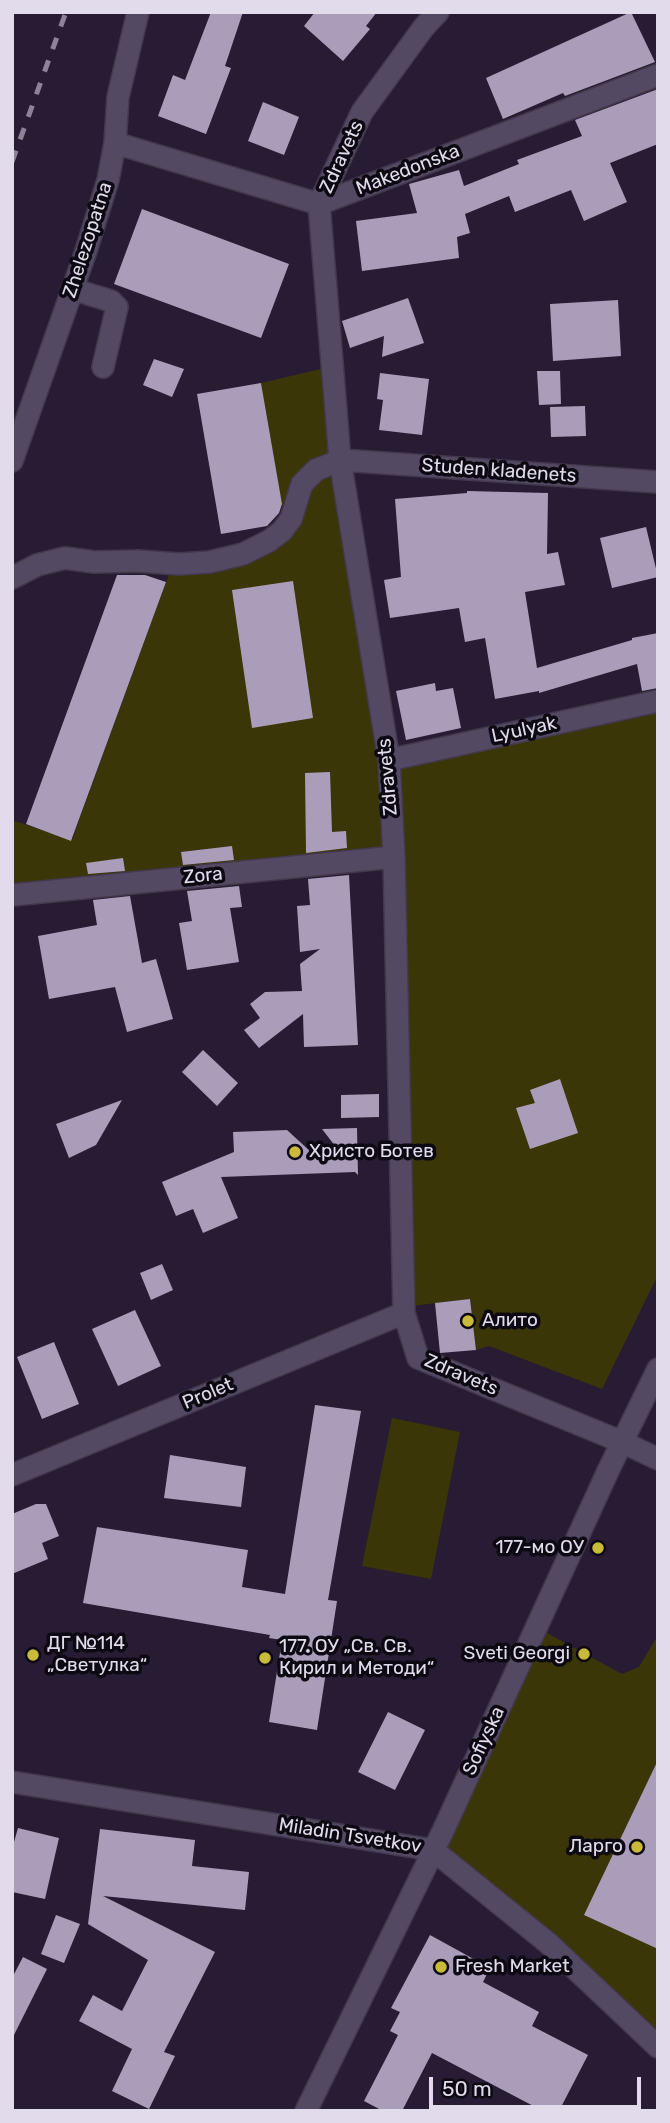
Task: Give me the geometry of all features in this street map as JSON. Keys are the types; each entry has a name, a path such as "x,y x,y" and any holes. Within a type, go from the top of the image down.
{"street":[{"name":"Zhelezopatna","path":"12,461 108,180 115,143 118,97 138,12"},
{"name":"Zdravets","path":"438,12 362,112 319,204 341,460 389,760 394,857 404,1313 418,1359 622,1442"},
{"name":"Makedonska","path":"319,204 658,75"},
{"path":"115,143 319,204"},
{"path":"72,289 111,301 117,307 103,366"},
{"path":"12,578 37,565 65,558 94,562 179,564 213,561 243,554 270,541 282,531 291,519 302,484 316,470 341,460"},
{"name":"Studen kladenets","path":"341,460 658,482"},
{"name":"Lyulyak","path":"389,760 658,701"},
{"name":"Zora","path":"12,895 394,857"},
{"name":"Prolet","path":"12,1475 404,1313"},
{"name":"Sofiyska","path":"306,2111 433,1850 658,1369"},
{"path":"622,1442 658,1459"},
{"name":"Miladin Tsvetkov","path":"12,1782 433,1850 548,1943 656,2039"}],"shaded area":[{"path":"333,366 389,760 658,701 658,1275 602,1389 489,1346 476,1350 470,1299 403,1307 394,857 12,895 12,820 72,840 175,563 210,562 285,523 261,383"},
{"path":"392,1418 460,1432 431,1579 362,1566"},
{"name":"Sveti Georgi","path":"536,1627 622,1674 639,1667 658,1635 658,2028 651,2041 433,1850"}],"building":[{"path":"211,12 243,12 225,66 231,68 206,134 158,116 173,75 185,80"},
{"path":"315,12 377,12 366,26 370,29 343,61 304,26"},
{"path":"631,12 655,62 565,96 563,93 503,119 486,78"},
{"path":"658,89 658,144 610,163 627,202 584,221 571,190 515,212 509,196 465,214 470,233 457,237 459,258 362,271 356,221 417,213 409,184 459,170 464,186 519,164 517,160 582,136 575,120"},
{"path":"263,102 299,117 284,155 248,141"},
{"path":"142,209 289,264 261,338 114,284"},
{"path":"408,298 424,343 382,357 384,336 350,348 342,321"},
{"path":"618,300 621,356 553,361 550,304"},
{"path":"154,359 184,369 172,397 143,385"},
{"path":"537,371 560,371 561,404 539,405"},
{"path":"380,373 429,379 422,435 379,430 383,400 377,399"},
{"path":"261,383 282,504 279,513 267,526 221,534 197,394"},
{"path":"585,406 586,436 551,437 550,407"},
{"path":"467,491 548,493 547,554 558,552 565,585 525,592 537,668 632,638 658,633 658,688 642,691 637,664 539,693 495,699 485,638 465,642 459,608 390,618 384,580 401,577 395,499"},
{"path":"646,527 658,577 612,588 600,538"},
{"path":"117,575 145,575 166,582 71,841 26,824"},
{"path":"293,581 313,718 252,728 232,590"},
{"path":"435,683 436,691 453,688 461,728 406,740 396,691"},
{"path":"330,772 332,832 346,831 347,848 306,853 305,773"},
{"path":"232,846 234,860 183,865 181,852"},
{"path":"123,858 125,871 88,874 86,863"},
{"path":"349,875 358,1045 304,1047 303,1014 259,1048 244,1030 260,1018 250,1004 265,992 302,991 300,964 320,949 300,952 297,906 310,905 308,879"},
{"path":"239,886 242,907 230,908 239,962 187,970 179,923 192,921 187,891"},
{"path":"130,896 142,963 156,959 173,1019 127,1032 115,987 49,999 38,936 97,925 93,900"},
{"path":"203,1050 238,1083 217,1106 182,1072"},
{"path":"560,1079 578,1133 530,1149 516,1108 535,1103 530,1090"},
{"path":"379,1094 379,1117 341,1118 341,1095"},
{"path":"122,1100 96,1145 69,1158 56,1124"},
{"path":"357,1128 358,1175 355,1172 221,1177 238,1218 203,1233 193,1209 176,1216 162,1182 234,1152 233,1132 287,1130 324,1164 339,1151 322,1129"},
{"path":"162,1264 173,1290 151,1300 140,1273"},
{"path":"470,1299 476,1350 440,1353 435,1303"},
{"path":"135,1310 161,1366 118,1386 92,1329"},
{"path":"54,1342 79,1404 42,1419 17,1357"},
{"path":"315,1405 361,1411 328,1600 337,1601 317,1730 269,1722 282,1640 269,1638 270,1635 83,1603 97,1527 248,1550 242,1587 285,1594"},
{"path":"170,1455 246,1467 241,1507 164,1498"},
{"path":"36,1504 46,1504 59,1536 42,1543 48,1559 12,1574 12,1514"},
{"path":"388,1712 425,1730 395,1790 358,1772"},
{"name":"Ларго","path":"658,1760 658,1949 584,1915"},
{"path":"18,1828 59,1838 45,1899 12,1892 12,1849"},
{"path":"100,1829 195,1840 192,1866 249,1872 245,1910 103,1896 215,1952 164,2052 175,2056 149,2109 112,2091 132,2049 79,2021 93,1995 122,2011 148,1960 88,1924"},
{"path":"56,1915 80,1924 64,1963 41,1954"},
{"path":"430,1935 490,1968 483,1982 539,2012 532,2026 588,2055 559,2111 543,2111 432,2053 402,2111 383,2111 364,2101 398,2035 390,2031 400,2012 391,2008"},
{"path":"23,1957 47,1969 12,2039 12,1978"}],"railway":[{"path":"12,162 66,12"}],"place":[{"name":"Христо Ботев","path":"295,1152"},
{"name":"Алито","path":"468,1321"},
{"name":"177-мо ОУ","path":"598,1548"},
{"name":"Sveti Georgi","path":"584,1654"},
{"name":"ДГ №114 „Светулка“","path":"33,1655"},
{"name":"177. ОУ „Св. Св. Кирил и Методи“","path":"265,1658"},
{"name":"Ларго","path":"637,1847"},
{"name":"Fresh Market","path":"441,1967"}]}
